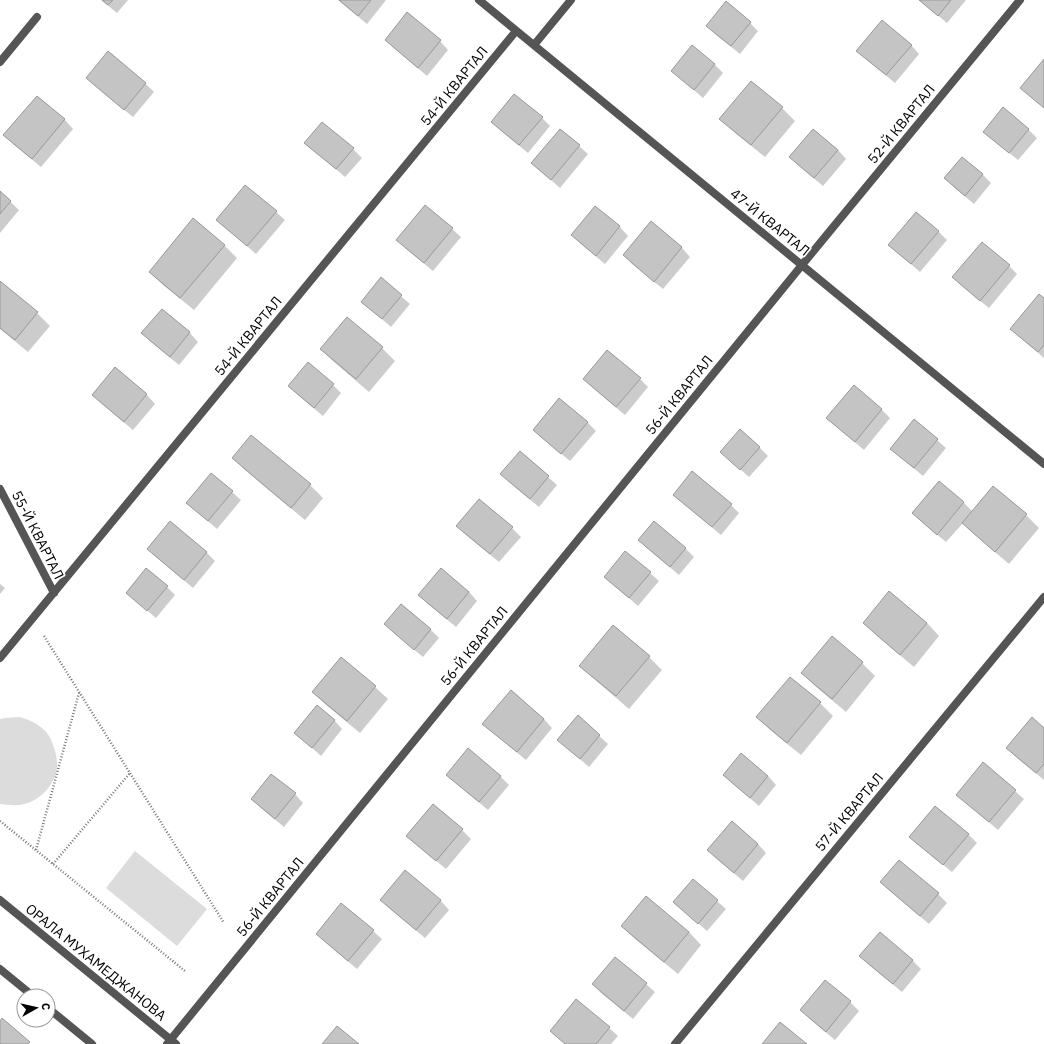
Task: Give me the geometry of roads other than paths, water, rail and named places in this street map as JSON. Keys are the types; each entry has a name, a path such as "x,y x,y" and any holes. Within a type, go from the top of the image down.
{"street":[{"name":"47-Й КВАРТАЛ","path":"479,0 1044,464"},
{"path":"534,45 571,0"},
{"name":"52-Й КВАРТАЛ","path":"802,265 1020,0"},
{"path":"0,62 38,17"},
{"name":"54-Й КВАРТАЛ","path":"0,658 516,31"},
{"name":"56-Й КВАРТАЛ","path":"171,1043 802,265"},
{"name":"55-Й КВАРТАЛ","path":"0,489 54,593"},
{"name":"57-Й КВАРТАЛ","path":"675,1044 1044,596"},
{"name":"ОРАЛА МУХАМЕДЖАНОВА","path":"0,900 171,1043"},
{"path":"0,969 23,988"},
{"path":"56,1015 92,1044"}]}
